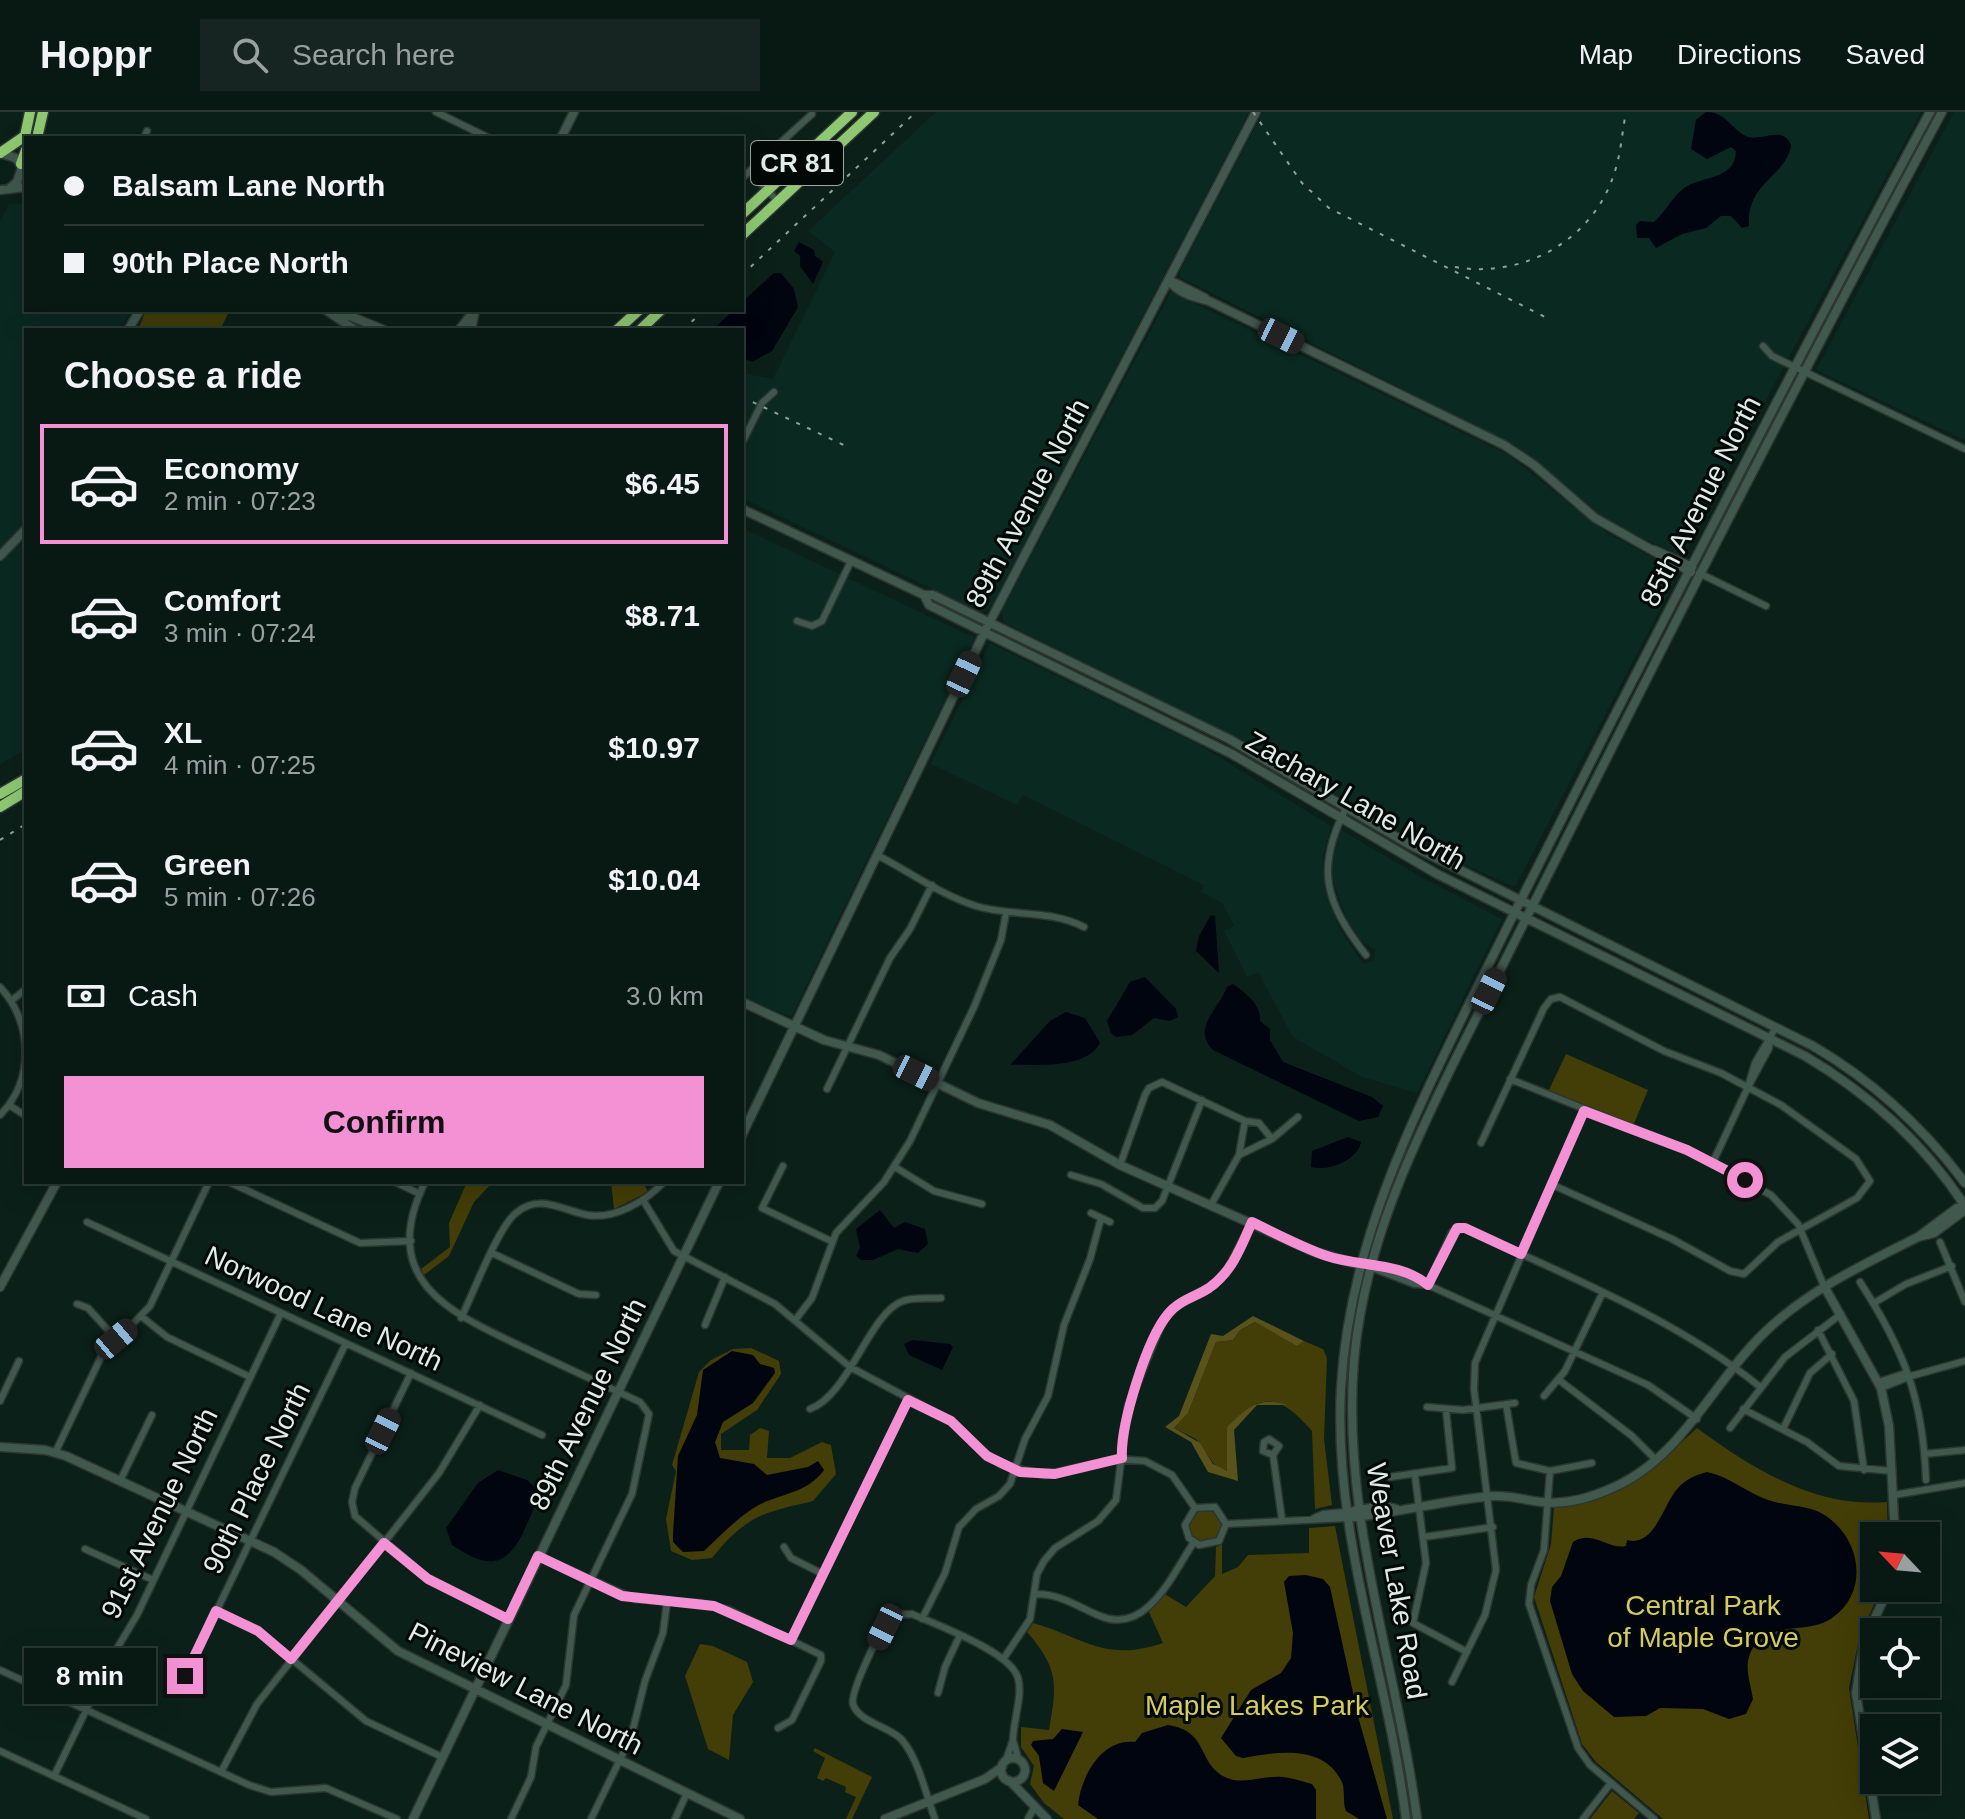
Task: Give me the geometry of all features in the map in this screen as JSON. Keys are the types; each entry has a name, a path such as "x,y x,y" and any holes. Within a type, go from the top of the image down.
{"highway":[{"path":"25,136 30,112"},
{"path":"34,136 37,112"},
{"path":"35,136 43,112"},
{"name":"CR 81","path":"744,212 852,112"},
{"name":"CR 81","path":"744,233 874,112"},
{"path":"0,153 24,137"},
{"path":"619,328 637,312"},
{"path":"643,328 659,312"},
{"path":"0,794 24,780"},
{"path":"0,807 24,792"}],"main road":[{"path":"562,136 574,112"},
{"name":"89th Avenue North","path":"744,1131 990,621 1256,112"},
{"name":"85th Avenue North","path":"1514,912 1793,367 1930,112"},
{"name":"85th Avenue North","path":"1531,906 1802,372 1942,112"},
{"path":"0,153 12,155 23,168 17,182 4,191"},
{"path":"4,191 24,187"},
{"path":"1169,280 1504,445 1534,465 1595,518 1699,573"},
{"path":"330,312 352,328"},
{"path":"333,312 379,328"},
{"path":"460,328 473,312"},
{"name":"Zachary Lane North","path":"744,510 924,595 933,595 990,621 1229,739 1421,850 1836,1060 1883,1095 1933,1142 1965,1183"},
{"path":"0,556 24,531"},
{"name":"Zachary Lane North","path":"924,595 929,605 1232,754 1377,839 1514,912 1770,1038 1833,1074 1880,1108 1921,1148 1965,1208"},
{"path":"1377,839 1414,854 1421,850"},
{"name":"Weaver Lake Road","path":"1417,1819 1358,1514 1352,1435 1353,1384 1362,1299 1401,1172 1531,906"},
{"name":"Weaver Lake Road","path":"1406,1819 1346,1515 1341,1440 1342,1386 1359,1265 1390,1170 1514,912"},
{"path":"744,1003 794,1027 847,1047 879,1055 990,1107 1065,1131 1120,1165 1212,1203 1315,1252 1370,1267"},
{"path":"0,1287 56,1184"},
{"name":"89th Avenue North","path":"413,1819 718,1184"},
{"path":"1346,1515 1489,1497 1548,1502 1578,1500 1612,1488 1654,1458 1697,1419 1734,1366 1763,1334 1824,1286 1918,1237 1957,1208 1965,1208"},
{"path":"1824,1286 1880,1385 1889,1426 1895,1522"},
{"name":"Pineview Lane North","path":"0,1447 55,1453 249,1541 288,1561 398,1651 740,1819"},
{"path":"1876,1819 1856,1693 1864,1641 1882,1602"},
{"path":"885,1819 985,1779 1004,1763 1018,1758 1025,1766 1024,1796"},
{"path":"1004,1763 1008,1780 1047,1819"},
{"path":"985,1779 1023,1777"}],"street":[{"path":"436,112 485,136"},
{"path":"744,176 812,114"},
{"path":"750,171 778,202"},
{"path":"1763,346 1772,356 1802,372 1965,449"},
{"path":"744,439 762,403 774,392"},
{"path":"797,621 812,626 822,621 851,561"},
{"path":"1699,573 1766,606"},
{"path":"1346,808 1329,846 1329,887 1342,923 1366,955"},
{"path":"877,855 973,905 1006,913 1051,914 1084,927"},
{"path":"827,1089 890,958 910,929 932,885"},
{"path":"796,1319 812,1298 831,1241 895,1167 974,1007 1001,940 1006,913"},
{"path":"0,987 11,1001 24,1035"},
{"path":"11,1001 24,991"},
{"path":"1481,1143 1544,1008 1553,997 1566,998 1664,1051 1748,1087 1781,1105 1856,1159 1870,1181 1857,1198 1778,1242 1744,1274 1730,1271 1672,1239 1553,1185"},
{"path":"1713,1162 1748,1087 1755,1063 1776,1027"},
{"path":"0,1115 9,1105 24,1068"},
{"path":"1510,1079 1713,1162 1781,1201 1800,1229 1824,1286"},
{"path":"1120,1165 1149,1088 1162,1082 1245,1121 1259,1123 1272,1139"},
{"path":"1071,1175 1101,1184 1149,1209 1159,1205 1202,1100"},
{"path":"9,1105 24,1115"},
{"path":"1452,1682 1485,1615 1495,1580 1493,1527 1476,1408 1474,1367 1584,1111"},
{"path":"1239,1155 1272,1139 1298,1117"},
{"path":"1212,1203 1239,1155 1245,1121"},
{"path":"783,1166 762,1208 831,1241"},
{"path":"895,1167 934,1191 982,1204"},
{"path":"55,1453 101,1357 116,1339 142,1317 208,1184"},
{"path":"233,1184 360,1243 411,1241"},
{"path":"399,1184 420,1194"},
{"path":"424,1184 412,1218 411,1241 425,1285 442,1305 461,1318 644,1405 649,1419 632,1494 572,1622 571,1661 566,1685 536,1747 531,1777 511,1819"},
{"path":"461,1318 509,1219 531,1204 549,1203 598,1216 643,1200 662,1184"},
{"path":"643,1200 667,1246 796,1319 850,1367 951,1421 987,1456 1015,1470 1055,1474 1122,1458 1160,1466 1172,1475 1195,1508"},
{"path":"1091,1213 1110,1222"},
{"path":"922,1619 945,1573 959,1527 969,1514 1005,1491 1015,1470 1025,1439 1048,1396 1064,1325 1090,1259 1101,1218"},
{"name":"Norwood Lane North","path":"87,1222 542,1435"},
{"path":"1004,1658 1030,1619 1037,1574 1048,1555 1098,1521 1116,1500 1128,1406 1163,1320 1178,1304 1208,1288 1225,1274 1252,1222"},
{"path":"1428,1285 1457,1228 1465,1228 1698,1342 1759,1386"},
{"path":"1940,1242 1965,1302"},
{"path":"492,1253 579,1294 596,1295"},
{"path":"1874,1303 1906,1284 1952,1266"},
{"path":"1370,1267 1414,1284 1428,1285 1575,1350 1656,1389 1697,1419"},
{"path":"705,1325 725,1277"},
{"path":"1860,1282 1898,1343 1911,1376 1922,1418 1926,1480"},
{"path":"1544,1396 1559,1380 1602,1294"},
{"path":"810,1409 825,1400 892,1307 904,1301 941,1298"},
{"path":"77,1304 88,1308 116,1339"},
{"name":"91st Avenue North","path":"54,1776 153,1580 281,1313"},
{"path":"1730,1428 1759,1386 1785,1357 1841,1314"},
{"path":"142,1317 167,1337 250,1377"},
{"path":"1818,1330 1854,1401 1864,1470"},
{"name":"90th Place North","path":"185,1676 346,1343"},
{"path":"1783,1429 1810,1373 1832,1354"},
{"path":"0,1401 19,1361"},
{"path":"1880,1385 1965,1361"},
{"path":"411,1373 353,1495 355,1516 428,1579 508,1619"},
{"path":"1559,1380 1632,1436 1654,1458"},
{"path":"791,1640 908,1400"},
{"path":"1427,1407 1446,1410 1515,1403"},
{"path":"1506,1404 1516,1463 1550,1471 1592,1463"},
{"path":"221,1772 252,1712 454,1451 480,1405"},
{"path":"1743,1409 1807,1442 1833,1464 1892,1471"},
{"path":"1390,1477 1415,1476 1452,1468 1446,1410"},
{"path":"120,1481 152,1415"},
{"path":"1925,1454 1965,1450"},
{"path":"1273,1455 1282,1520"},
{"path":"1550,1471 1544,1550 1531,1585 1529,1604 1573,1739 1590,1765 1654,1819"},
{"path":"1415,1476 1424,1537 1425,1578 1412,1619 1414,1627 1467,1652"},
{"path":"1894,1495 1965,1483"},
{"path":"1195,1508 1215,1507 1226,1524"},
{"path":"1195,1508 1185,1525 1194,1542 1204,1546 1219,1541 1226,1524"},
{"path":"1226,1524 1314,1518 1323,1514 1346,1515"},
{"path":"1424,1537 1493,1527"},
{"path":"1036,1594 1058,1596 1111,1620 1125,1620 1144,1612 1194,1542"},
{"path":"784,1547 791,1558 823,1574"},
{"path":"85,1549 153,1580"},
{"path":"538,1556 635,1599 729,1610 821,1655 821,1661 792,1720 778,1728"},
{"path":"591,1819 620,1760 663,1633 667,1602"},
{"path":"216,1611 258,1631 366,1721 442,1757"},
{"path":"935,1819 903,1740 866,1718 853,1704 855,1689 889,1621 904,1614 922,1619 1004,1658 1017,1675 1019,1687 1013,1740 1004,1763"},
{"path":"938,1693 945,1667 959,1637"},
{"path":"0,1670 271,1792 306,1787 335,1790 397,1819"},
{"path":"1013,1740 1018,1758"},
{"path":"0,1751 146,1819"},
{"path":"1583,1819 1611,1783"},
{"path":"675,1819 687,1793"},
{"path":"1028,1819 1034,1808"},
{"path":"119,1819 124,1809"},
{"path":"1641,1819 1647,1812"}],"shaded area":[{"path":"936,112 1249,112 991,607 981,612 744,499 744,373 773,379 835,252 808,231"},
{"path":"1263,112 1921,112 1682,556 1611,524 1516,446 1180,277 1180,271"},
{"path":"1706,112 1719,115 1748,137 1783,136 1791,145 1788,156 1754,199 1749,226 1742,228 1731,216 1721,216 1706,228 1682,234 1656,248 1649,238 1637,238 1636,225 1640,221 1654,222 1683,189 1724,173 1734,161 1736,151 1731,147 1707,159 1691,149 1696,120"},
{"path":"1954,112 1965,112 1965,440 1816,370"},
{"path":"9,204 24,204 24,312 131,312 121,328 24,328 24,750 0,764 0,221"},
{"path":"799,242 814,250 815,256 823,262 813,284 800,266 800,256 794,251"},
{"path":"774,273 781,273 794,289 798,307 772,351 752,362 744,359 744,328 714,328 732,312 744,312 744,300"},
{"path":"1171,292 1507,454 1607,533 1676,570 1677,577 1515,887 1435,852 1234,736 1003,622 1002,611"},
{"path":"744,529 975,638 791,1017 744,998"},
{"path":"990,643 1199,745 1331,826 1322,859 1326,895 1339,928 1363,964 1373,961 1376,950 1361,941 1348,923 1333,881 1332,856 1341,830 1502,919 1417,1093 1362,1077 1293,1037 1258,972 1247,977 1224,931 1234,926 1222,903 1201,892 1204,885 1023,795 1017,805 931,764"},
{"path":"1211,915 1215,916 1219,973 1196,951 1199,936"},
{"path":"1145,977 1176,1009 1178,1017 1170,1021 1154,1018 1132,1035 1116,1037 1107,1021 1130,982"},
{"path":"1233,984 1256,1005 1260,1021 1270,1029 1270,1040 1283,1062 1372,1097 1383,1106 1378,1117 1359,1121 1213,1050 1207,1042 1206,1026 1227,987"},
{"path":"1066,1012 1085,1018 1100,1043 1093,1052 1060,1064 1010,1065 1050,1021"},
{"path":"1348,1137 1361,1142 1348,1159 1326,1168 1311,1167 1312,1151"},
{"path":"880,1210 894,1228 905,1222 925,1229 928,1244 918,1253 898,1249 873,1260 861,1260 856,1256 860,1248 856,1229"},
{"path":"1253,1316 1304,1341 1297,1346 1255,1322 1240,1330 1233,1340 1216,1342 1188,1413 1174,1428 1200,1443 1213,1464 1227,1471 1227,1427 1247,1409 1261,1403 1286,1405 1257,1405 1234,1430 1238,1481 1208,1472 1191,1442 1165,1427 1179,1416 1211,1334 1223,1336"},
{"path":"913,1340 950,1344 953,1347 942,1370 909,1355 904,1344"},
{"path":"732,1351 753,1355 760,1364 774,1368 775,1373 753,1403 723,1422 715,1442 720,1458 754,1464 767,1475 808,1467 818,1461 824,1470 799,1490 752,1509 704,1551 683,1552 673,1542 678,1456 697,1415 703,1370"},
{"path":"498,1470 527,1480 538,1491 516,1545 501,1559 484,1561 452,1545 446,1528 478,1483"},
{"path":"1707,1472 1768,1500 1815,1510 1834,1522 1852,1547 1856,1562 1853,1592 1845,1606 1823,1623 1771,1633 1754,1646 1748,1659 1753,1699 1746,1714 1729,1719 1703,1709 1660,1708 1646,1716 1614,1717 1583,1691 1572,1674 1550,1601 1552,1587 1561,1576 1573,1542 1587,1538 1626,1546 1627,1540 1637,1541 1645,1537 1652,1531 1678,1488 1691,1478"},
{"path":"1306,1575 1323,1579 1330,1587 1359,1720 1387,1819 1359,1819 1346,1811 1341,1780 1333,1768 1322,1761 1297,1753 1243,1758 1236,1756 1221,1738 1251,1690 1281,1673 1291,1658 1293,1633 1284,1582 1289,1576"},
{"path":"1168,1725 1181,1728 1197,1740 1210,1764 1225,1777 1243,1781 1284,1777 1312,1784 1316,1790 1316,1819 1098,1819 1078,1805 1089,1771 1103,1753 1123,1742 1135,1742 1142,1733"},
{"path":"1062,1729 1083,1732 1054,1791 1043,1783 1039,1756 1031,1745 1033,1741 1053,1739"}],"green space":[{"path":"145,312 229,312 221,328 139,328"},
{"path":"1566,1054 1648,1090 1633,1126 1548,1092"},
{"path":"466,1184 491,1184 474,1202 449,1256 424,1275 421,1269 450,1247 449,1223"},
{"path":"611,1184 644,1184 648,1192 614,1209"},
{"path":"1255,1322 1297,1345 1304,1341 1323,1349 1327,1358 1324,1439 1332,1505 1315,1509 1312,1431 1280,1404 1261,1403 1227,1427 1228,1471 1217,1468 1196,1439 1174,1428 1188,1413 1216,1342 1233,1340 1240,1330"},
{"path":"751,1348 779,1361 781,1374 757,1410 721,1434 721,1450 749,1450 750,1435 760,1428 769,1431 767,1458 790,1458 822,1442 831,1445 836,1474 813,1501 756,1518 735,1533 712,1558 692,1560 671,1551 666,1519 676,1471 672,1465 699,1372 711,1360 733,1349"},
{"name":"Central Park of Maple Grove","path":"1697,1428 1740,1458 1786,1483 1835,1499 1887,1502 1888,1522 1860,1522 1860,1602 1875,1602 1868,1618 1860,1618 1860,1637 1849,1688 1860,1760 1860,1794 1865,1794 1869,1819 1663,1819 1596,1762 1582,1744 1534,1597 1551,1544 1554,1507 1575,1504 1614,1491 1665,1456"},
{"path":"1205,1509 1217,1514 1222,1526 1217,1538 1205,1543 1193,1538 1188,1526 1193,1514"},
{"name":"Maple Lakes Park","path":"1335,1526 1393,1819 1064,1819 1044,1803 1030,1784 1034,1766 1021,1747 1021,1727 1049,1730 1053,1700 1050,1667 1027,1632 1033,1623 1110,1649 1143,1648 1163,1643 1149,1612 1163,1593 1186,1607 1215,1576 1216,1547 1222,1544 1222,1574 1238,1567 1248,1555 1309,1553 1309,1528"},
{"path":"700,1644 713,1646 747,1662 753,1682 733,1715 729,1760 708,1749 685,1676"},
{"path":"815,1748 872,1777 852,1819 846,1819 856,1797 845,1792 846,1787 826,1778 823,1781 817,1778 825,1758 813,1751"},
{"path":"1612,1791 1639,1813 1634,1819 1590,1819"}],"railway":[{"path":"744,273 916,112"},
{"path":"1253,112 1302,183 1329,208 1551,320"},
{"path":"1455,267 1506,267 1552,250 1572,236 1590,218 1604,197 1620,151 1626,112"},
{"path":"685,328 702,312"},
{"path":"744,398 850,448"},
{"path":"0,840 24,825"}],"route":[{"path":"185,1676 216,1611 258,1631 291,1659 384,1543 428,1579 508,1619 538,1556 622,1596 714,1606 791,1640 908,1400 951,1421 987,1456 1020,1472 1055,1474 1122,1458 1123,1427 1128,1406 1163,1320 1178,1304 1208,1288 1225,1274 1252,1222 1315,1252 1370,1267 1387,1268 1415,1277 1428,1285 1452,1232 1457,1228 1465,1228 1521,1254 1584,1111 1687,1150 1745,1180"}]}
